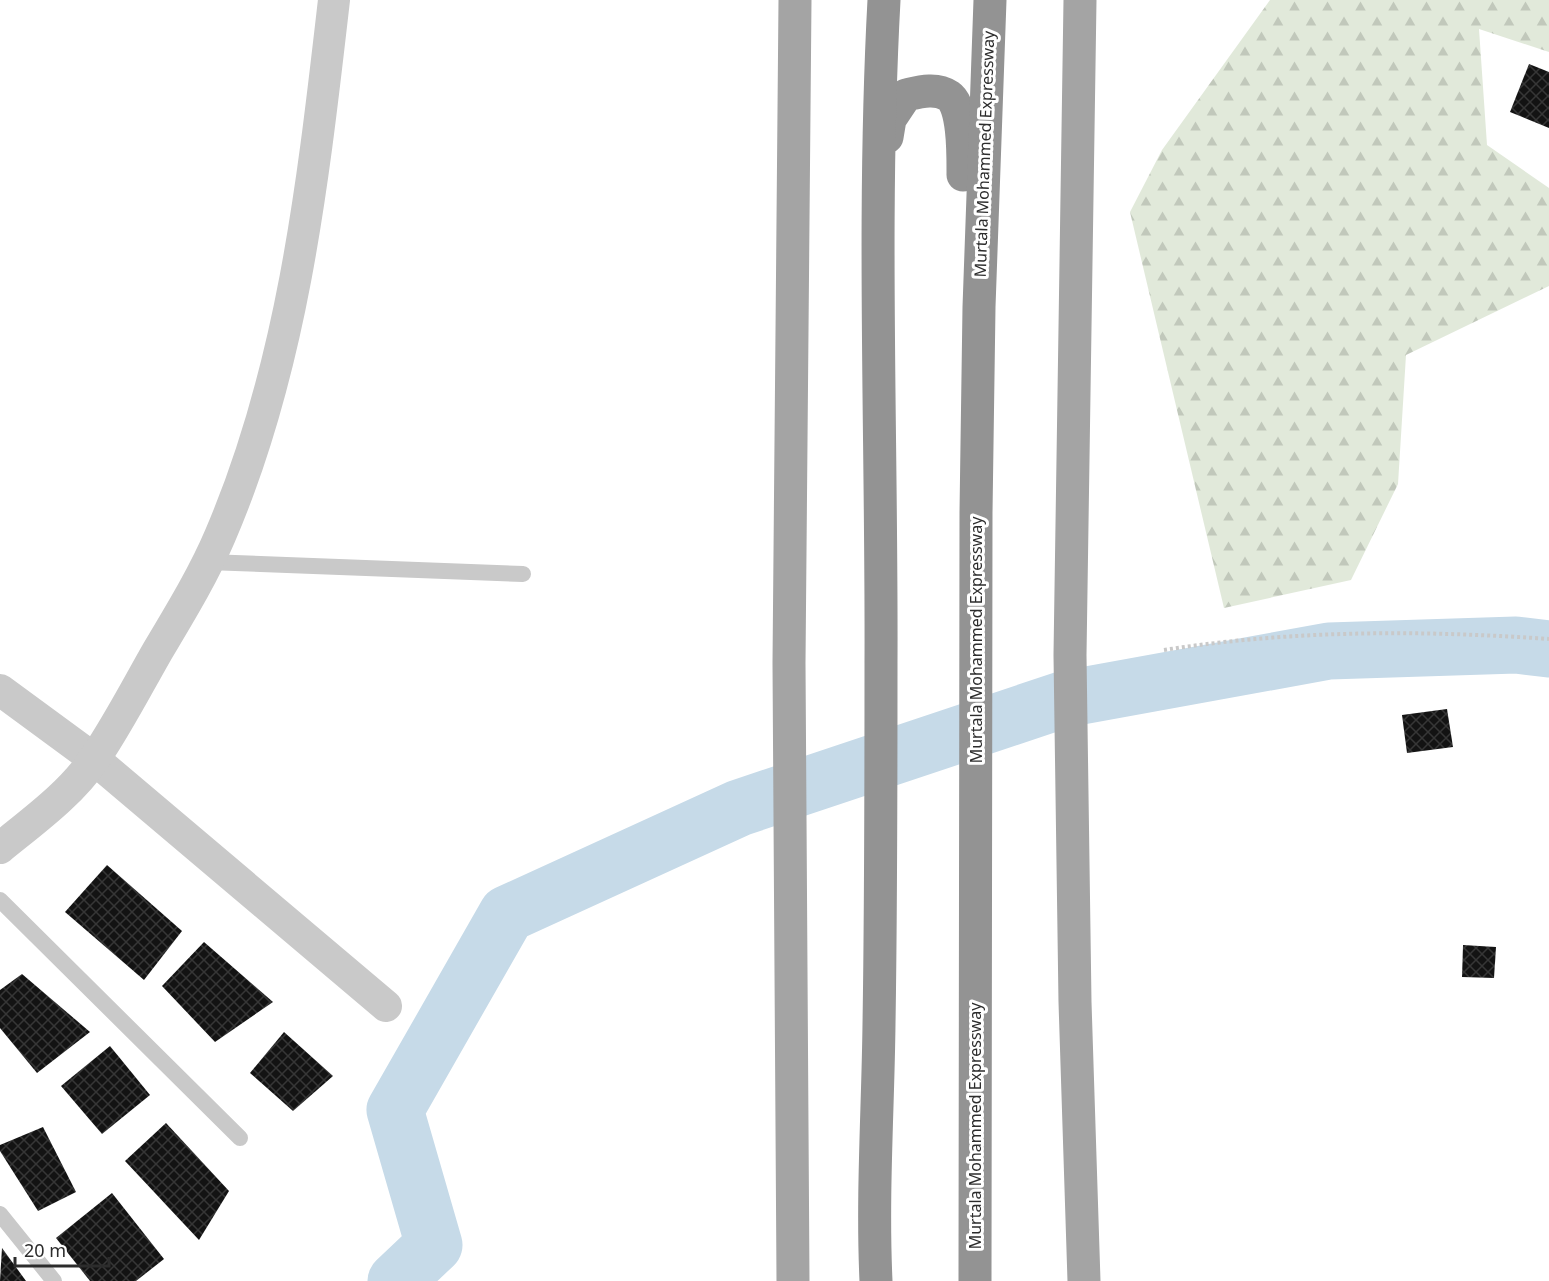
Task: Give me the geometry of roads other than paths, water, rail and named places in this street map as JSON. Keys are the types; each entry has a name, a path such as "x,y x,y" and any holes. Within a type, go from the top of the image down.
{"highway":[{"path":"876,1281 874,1228 879,1023 881,659 880,180 884,0"},
{"name":"Murtala Mohammed Expressway","path":"975,1281 979,307 990,0"},
{"path":"880,180 890,119 898,104 906,95 921,92 934,91 949,96 955,104 962,133 965,246 979,307"},
{"path":"975,1170 997,1281"},
{"path":"867,1281 874,1228"}],"main road":[{"path":"793,1281 789,663 795,0"},
{"path":"1080,0 1070,655 1075,1002 1084,1281"}],"street":[{"path":"0,848 61,796 94,759 220,536 263,420 292,307 313,183 334,0"},
{"path":"0,690 94,759 386,1006"}],"lane":[{"path":"207,562 523,574"},
{"path":"0,900 240,1138"},
{"path":"0,1214 54,1281"}],"waterway":[{"path":"396,1281 434,1245 395,1110 507,914 739,808 1065,699 1329,651 1516,645 1549,649"}]}
